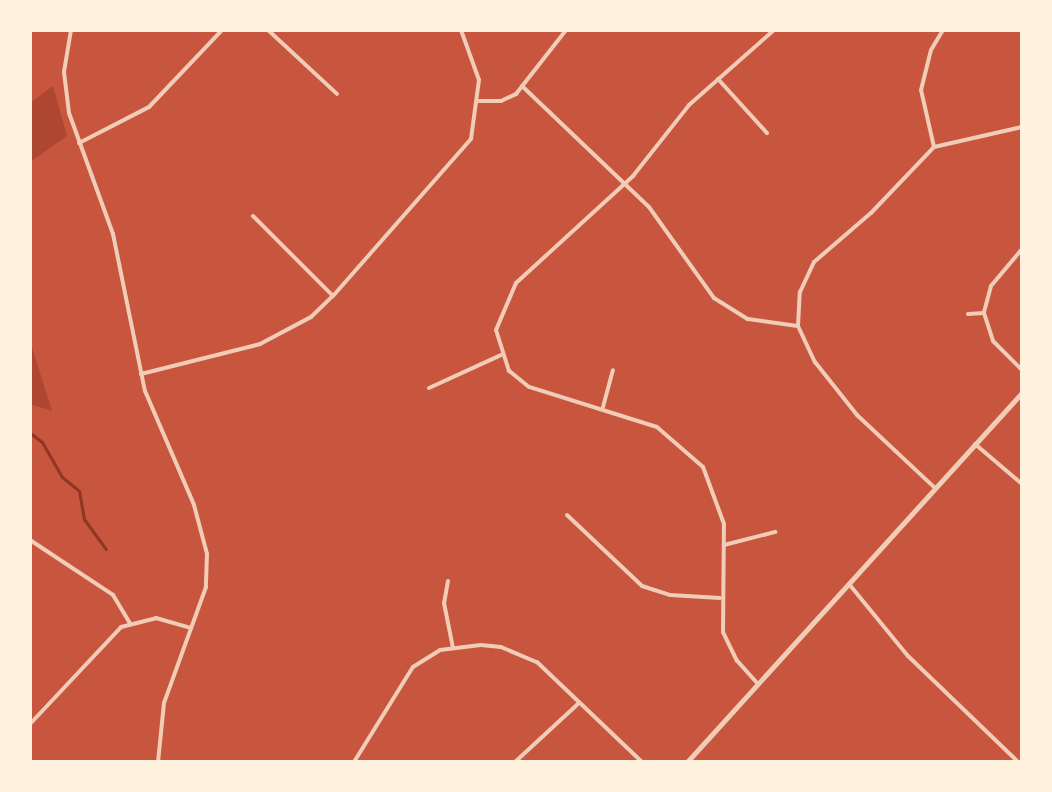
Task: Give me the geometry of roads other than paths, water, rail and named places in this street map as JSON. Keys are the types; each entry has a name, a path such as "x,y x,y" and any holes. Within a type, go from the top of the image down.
{"street":[{"path":"71,30 65,93 79,143 113,234 141,374 194,505 207,554 206,587 164,703 158,762"},
{"path":"79,143 149,107 222,30"},
{"path":"268,30 337,94"},
{"path":"141,374 260,344 311,317 333,296 460,156 471,139 479,101 475,58 461,30"},
{"path":"479,101 510,99 566,30"},
{"path":"758,684 728,647 720,598 724,545 713,485 690,451 657,427 603,407 529,387 509,371 501,355 499,316 516,283 625,183 672,123 774,30"},
{"path":"934,147 921,90 931,50 943,30"},
{"path":"718,79 767,133"},
{"path":"522,86 625,183 714,298 748,319 798,326"},
{"path":"935,488 857,415 815,362 798,326 800,292 814,262 871,213 934,147 1022,127"},
{"path":"253,216 333,296"},
{"path":"1022,249 991,286 984,313 993,341 1022,370"},
{"path":"968,314 984,313"},
{"path":"429,388 501,355"},
{"path":"603,407 613,370"},
{"path":"687,762 1022,392"},
{"path":"975,444 1022,484"},
{"path":"567,515 642,586 670,595 720,598"},
{"path":"724,545 775,532"},
{"path":"30,540 113,595 130,623"},
{"path":"448,581 444,603 453,648"},
{"path":"849,584 908,656 1018,762"},
{"path":"30,724 104,641 130,623 156,618 191,628"},
{"path":"354,762 413,667 425,656 453,648 501,647 521,653 642,762"},
{"path":"515,762 579,703"}],"waterway":[{"path":"30,433 42,442 62,477 79,491 84,519 106,549"}]}
